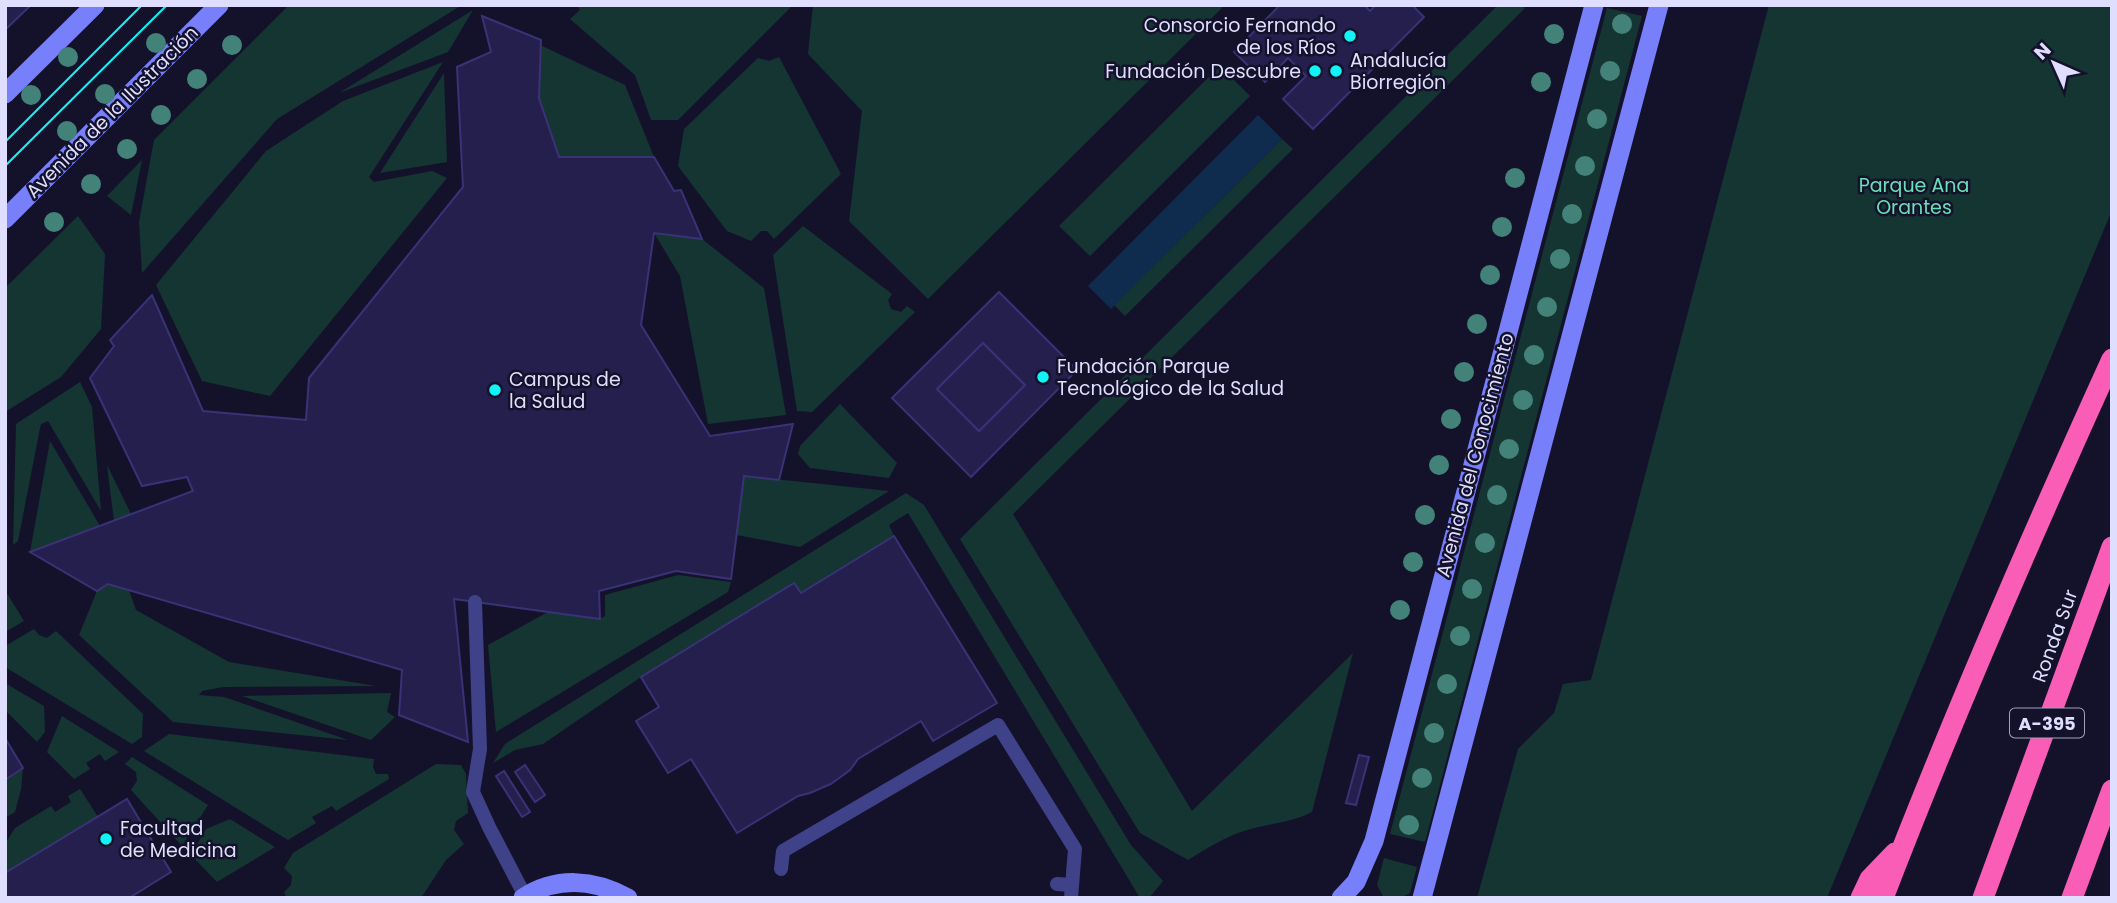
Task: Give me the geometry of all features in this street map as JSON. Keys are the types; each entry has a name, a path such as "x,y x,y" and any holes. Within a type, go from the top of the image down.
{"highway":[{"path":"1883,898 1903,843 2028,545 2112,359"},
{"name":"Ronda Sur","path":"1983,898 2112,547"},
{"path":"2072,898 2112,790"},
{"path":"1861,898 1870,879 1903,843"}],"main road":[{"path":"5,94 95,5"},
{"name":"Avenida de la Ilustración","path":"5,219 219,5"},
{"name":"Avenida del Conocimiento","path":"1341,898 1356,882 1374,841 1594,5"},
{"path":"1422,898 1659,5"},
{"path":"524,897 545,887 574,881 612,889 628,898"}],"lane":[{"path":"475,602 480,749 474,792 524,897"},
{"path":"781,869 783,850 998,725 1075,849 1072,891 1056,884"}],"green space":[{"path":"289,5 462,5 277,119 142,273 139,222 154,140"},
{"path":"577,5 792,6 678,120 651,120 635,75 570,19 580,10"},
{"path":"813,5 1225,5 928,299 849,221 862,111 808,54"},
{"path":"1498,5 1525,5 1458,75 1013,514 1192,811 1353,653 1312,812 1239,833 1188,860 1140,833 960,539"},
{"name":"Parque Ana Orantes","path":"1769,5 2112,5 2112,210 1827,898 1477,898 1518,749 1554,713 1563,684 1591,680"},
{"path":"1607,8 1642,16 1425,842 1390,834"},
{"path":"473,10 448,52 339,93"},
{"path":"540,45 625,85 654,157 559,157 539,98"},
{"path":"779,57 841,174 774,239 767,231 761,231 751,241 727,231 678,166 684,129 758,58 769,61"},
{"path":"443,62 369,177 374,182 432,171 447,178 270,396 202,381 156,285 266,151 343,101"},
{"path":"1220,66 1250,96 1090,256 1059,226"},
{"path":"444,73 447,162 380,173"},
{"path":"1282,139 1293,149 1125,316 1114,305"},
{"path":"142,160 131,215 107,196"},
{"path":"78,216 105,254 101,329 61,377 5,412 5,288"},
{"path":"803,226 892,294 888,300 891,309 901,312 907,306 915,312 812,412 797,411 773,255"},
{"path":"654,233 702,239 764,288 786,415 708,424 680,276"},
{"path":"80,382 92,407 101,511 48,421 41,424 18,541 13,545 16,424"},
{"path":"840,404 897,463 889,478 810,468 798,454 800,446"},
{"path":"50,441 100,526 30,552"},
{"path":"107,465 131,514 114,521"},
{"path":"744,476 889,491 800,547 737,535"},
{"path":"906,493 924,505 1131,845 1163,881 1149,898 1140,898 908,513 889,525 894,536 801,593 794,583 641,677 543,744 515,750 493,763 505,744"},
{"path":"678,575 731,582 728,592 496,732 488,645 548,612 600,619 605,616 605,595"},
{"path":"108,584 129,590 136,610 229,662 376,686 223,687 202,691 199,695 224,697 348,740 173,722 79,635 97,591"},
{"path":"5,590 24,621 5,632"},
{"path":"34,629 47,638 56,631 143,714 142,737 132,744 5,667 5,646"},
{"path":"5,683 44,706 45,732 37,742 5,710"},
{"path":"391,693 387,712 395,717 371,740 242,696"},
{"path":"62,716 119,752 105,761 100,754 86,763 90,769 74,779 47,752"},
{"path":"169,734 374,759 376,774 388,774 389,779 336,811 332,806 312,817 316,823 288,840 144,751"},
{"path":"132,757 208,805 182,846 131,790 137,781 136,772 125,764"},
{"path":"436,764 461,765 466,774 468,813 456,821 454,830 464,844 446,860 421,898 287,898 284,892 291,885 292,876 284,868 293,853"},
{"path":"23,768 15,812 5,818 5,780"},
{"path":"80,789 98,817 5,873 5,844 15,828 51,806 55,812 71,802 68,796"},
{"path":"230,819 275,847 217,882 191,855 206,829"},
{"path":"1384,858 1417,867 1410,893 1400,898 1383,896 1377,885"}],"water":[{"path":"1258,115 1282,139 1111,309 1088,286"}],"building":[{"path":"5,5 31,5 5,30"},
{"name":"Andalucía Biorregión","path":"1280,5 1364,5 1370,11 1376,5 1412,5 1424,17 1313,129 1283,99 1306,76 1288,58 1265,82 1234,52"},
{"name":"Campus de la Salud","path":"482,16 541,40 539,98 559,157 654,157 674,191 681,190 702,239 654,233 641,325 710,436 793,424 779,480 744,476 731,579 676,571 599,591 600,619 454,599 468,742 399,715 402,670 108,584 97,591 30,552 193,491 187,477 142,486 90,378 114,346 110,340 152,295 203,411 306,420 309,378 463,187 457,67 491,52"},
{"name":"Fundación Parque Tecnológico de la Salud","path":"999,292 1077,370 971,477 892,398","holes":["983,343 1025,385 979,431 937,389"]},
{"path":"983,343 1025,385 979,431 937,389"},
{"path":"894,536 997,703 933,741 921,721 858,759 850,770 831,784 798,796 737,833 691,759 668,773 636,721 659,707 641,677 794,583 801,593"},
{"path":"5,738 23,768 5,780"},
{"path":"1359,755 1369,757 1356,805 1346,803"},
{"path":"525,765 545,795 535,802 515,772"},
{"path":"504,771 530,812 522,817 496,776"},
{"name":"Facultad de Medicina","path":"127,799 171,872 129,898 5,898 5,873"}],"tram line":[{"path":"5,142 142,5"},
{"path":"5,166 167,5"}],"place":[{"name":"Consorcio Fernando de los Ríos","path":"1350,36"},
{"name":"Fundación Descubre","path":"1315,71"},
{"name":"Andalucía Biorregión","path":"1336,71"},
{"name":"Fundación Parque Tecnológico de la Salud","path":"1043,377"},
{"name":"Campus de la Salud","path":"495,390"},
{"name":"Facultad de Medicina","path":"106,839"}]}
